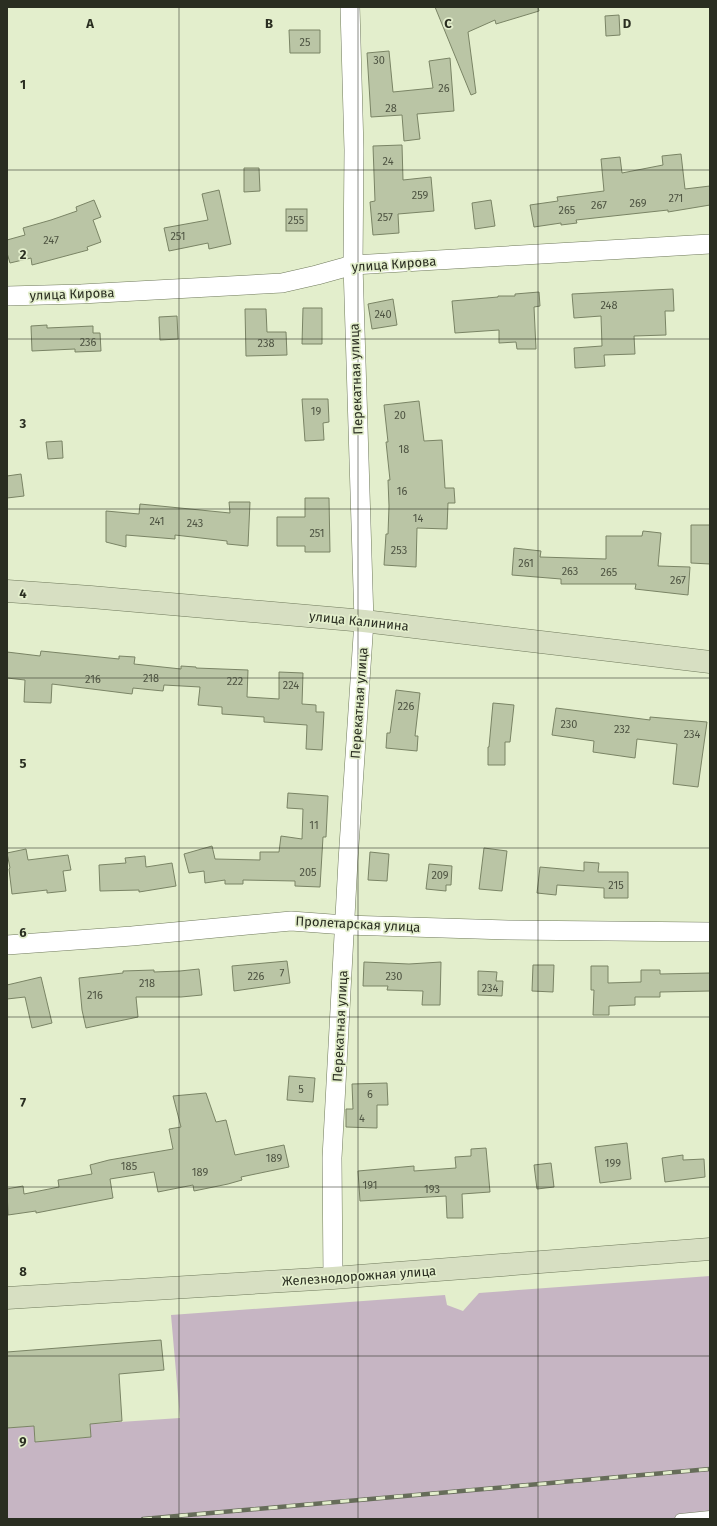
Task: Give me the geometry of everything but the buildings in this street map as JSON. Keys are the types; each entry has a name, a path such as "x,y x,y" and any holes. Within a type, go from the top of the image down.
{"street":[{"name":"Перекатная улица","path":"333,1278 332,1158 348,861 364,621 352,265 354,150 350,7"},
{"name":"улица Кирова","path":"7,296 81,294 282,283 352,265 710,244"},
{"name":"улица Калинина","path":"7,591 364,621 710,662"},
{"name":"Пролетарская улица","path":"7,945 132,936 291,921 345,925 508,930 710,932"},
{"name":"Железнодорожная улица","path":"7,1298 333,1278 710,1249"}],"lane":[{"path":"680,1519 710,1516"}],"shaded area":[{"path":"710,1276 710,1516 680,1519 7,1519 7,1428 34,1426 35,1442 90,1437 90,1424 180,1418 171,1315 445,1295 447,1305 463,1311 479,1293"}],"railway":[{"path":"143,1519 710,1469"}]}
